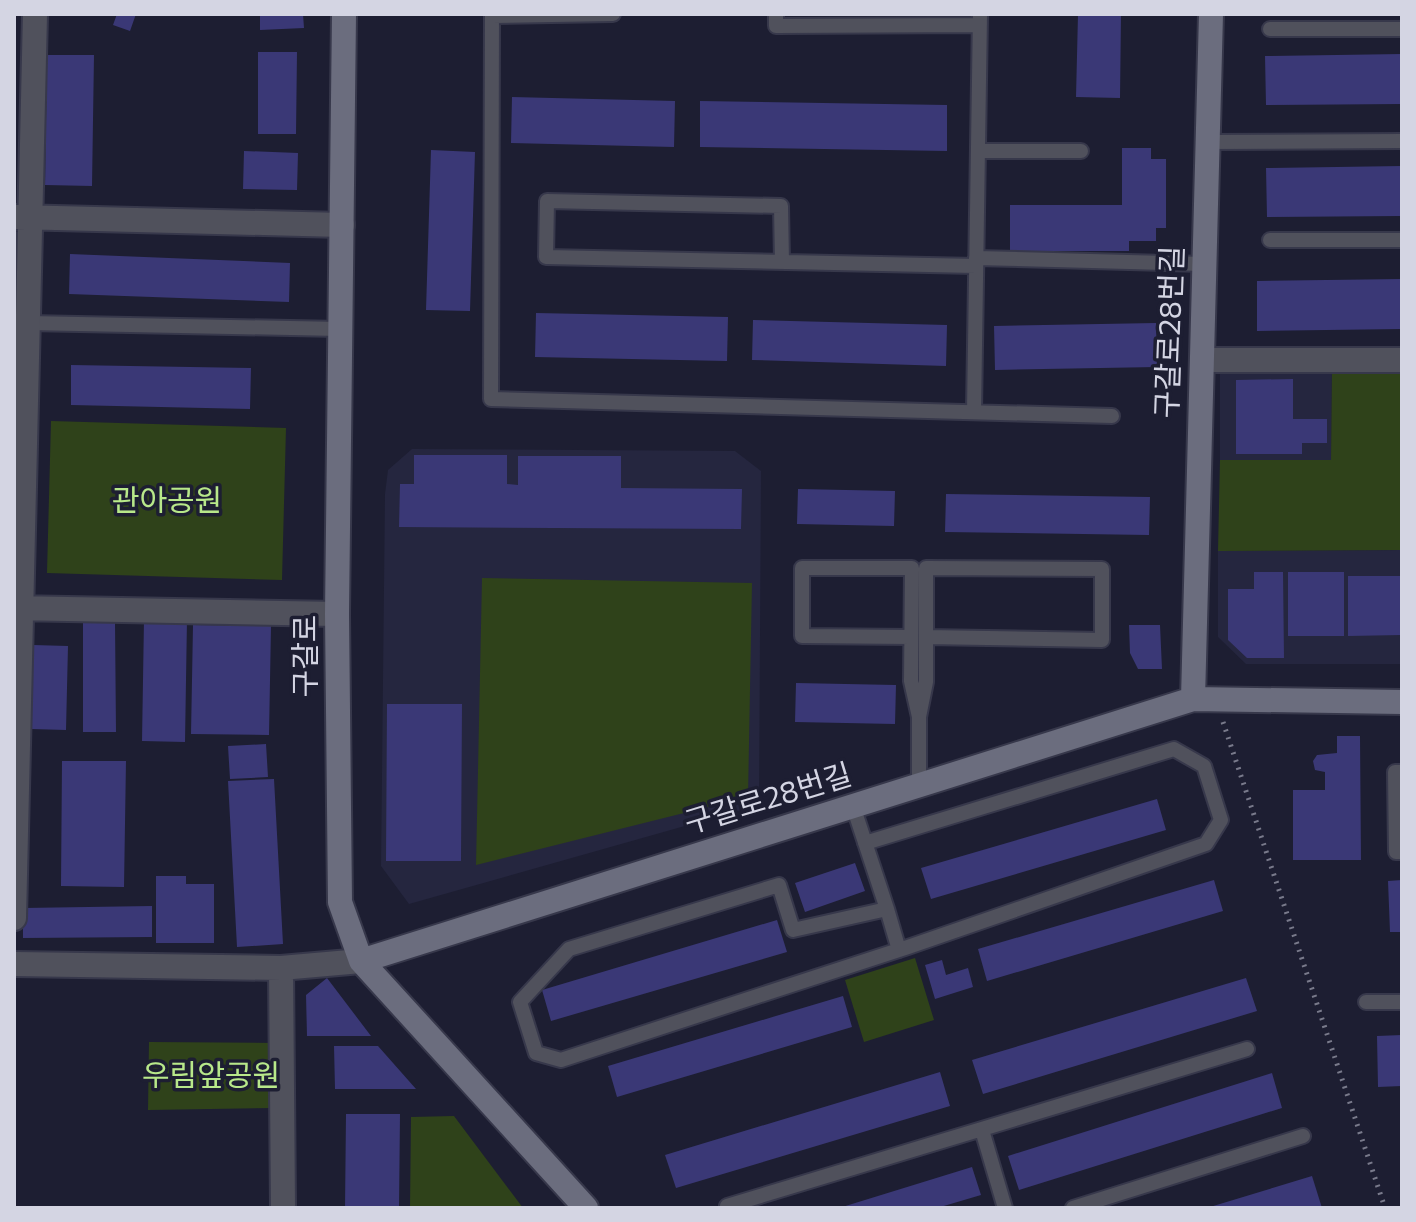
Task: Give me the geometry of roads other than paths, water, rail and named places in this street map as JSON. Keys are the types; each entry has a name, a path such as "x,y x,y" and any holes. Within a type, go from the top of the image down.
{"street":[{"path":"14,918 17,608 28,323 22,217 35,14"},
{"name":"구갈로","path":"344,14 337,614 340,902 361,961 586,1208"},
{"name":"구갈로28번길","path":"1193,699 1211,14"},
{"path":"22,217 342,225"},
{"path":"1202,360 1402,360"},
{"path":"17,608 337,614"},
{"name":"구갈로28번길","path":"361,961 1193,699 1402,702"},
{"path":"14,964 281,968 361,961"},
{"path":"281,968 283,1208"}],"lane":[{"path":"613,14 492,15 491,399 1112,416"},
{"path":"776,14 776,26 980,20 974,412"},
{"path":"1270,29 1402,29"},
{"path":"1207,142 1402,141"},
{"path":"978,151 1081,151"},
{"path":"782,262 781,206 547,201 546,257 782,262 1204,264"},
{"path":"1270,240 1402,240"},
{"path":"28,323 340,329"},
{"path":"918,637 926,568 1102,569 1102,640 918,637 802,636 802,568 912,568 918,637 926,682 919,717 919,785"},
{"path":"865,843 1174,749 1204,766 1221,820 1206,844 899,950 561,1060 536,1053 520,1002 569,949 779,885 793,930 887,909"},
{"path":"1402,772 1395,772 1396,852 1402,852"},
{"path":"853,806 899,950"},
{"path":"1366,1002 1402,1002"},
{"path":"727,1206 1247,1049"},
{"path":"982,1130 1005,1208"},
{"path":"1073,1208 1303,1136"}],"park label":[{"name":"관아공원","path":"167,501"},
{"name":"우림앞공원","path":"211,1076"}]}
